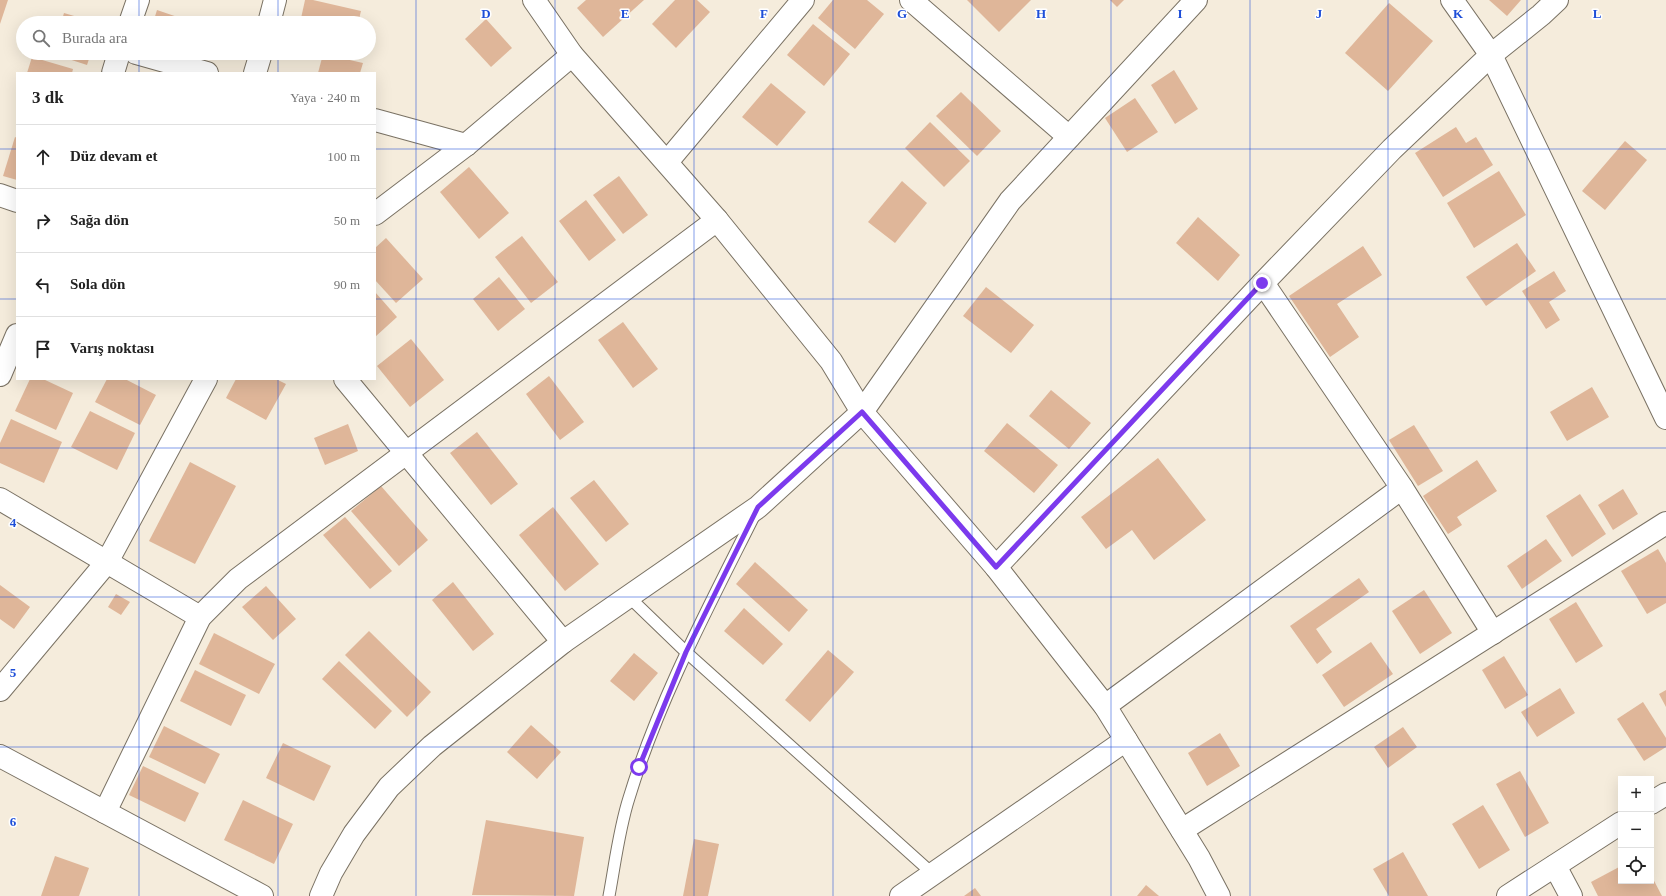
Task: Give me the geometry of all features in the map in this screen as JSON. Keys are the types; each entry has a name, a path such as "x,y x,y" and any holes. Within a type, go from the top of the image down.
{"street":[{"path":"132,16 138,0"},
{"path":"271,16 275,0"},
{"path":"534,0 572,55 717,220 831,361 862,412 996,567 1105,706 1182,830 1219,896"},
{"path":"667,162 803,0"},
{"path":"910,0 1069,137"},
{"path":"321,896 331,874 354,834 389,787 432,746 563,642 758,507 862,412 1010,201 1196,0"},
{"path":"1452,0 1491,54 1665,413"},
{"path":"996,567 1262,283 1392,149 1491,54 1541,15 1556,0"},
{"path":"376,213 466,145 572,55"},
{"path":"113,72 117,60"},
{"path":"161,60 203,72"},
{"path":"255,72 259,60"},
{"path":"376,120 466,145"},
{"path":"0,195 16,202"},
{"path":"105,812 200,617 238,579 717,220"},
{"path":"1262,283 1402,488 1493,633"},
{"path":"0,375 16,337"},
{"path":"0,690 107,562 205,380"},
{"path":"346,380 563,642"},
{"path":"1105,706 1402,488"},
{"path":"0,500 200,617"},
{"path":"1182,830 1666,523"},
{"path":"901,896 1126,740"},
{"path":"0,756 262,896"},
{"path":"1654,801 1666,794"},
{"path":"1508,896 1618,825"},
{"path":"1555,866 1571,896"}],"lane":[{"path":"609,896 628,800 639,767 686,652 758,507"},
{"path":"629,597 686,652 933,874"}],"building":[{"path":"0,0 8,0 0,24"},
{"path":"305,0 313,0 361,11 360,16 302,16"},
{"path":"586,0 644,0 603,37 577,8"},
{"path":"675,0 697,0 710,12 676,48 652,24"},
{"path":"833,0 867,0 884,14 855,49 818,18"},
{"path":"967,0 1031,0 999,32"},
{"path":"1110,0 1124,0 1117,7"},
{"path":"1489,0 1521,0 1507,16"},
{"path":"1389,3 1433,41 1388,91 1345,53"},
{"path":"157,10 175,16 155,16"},
{"path":"64,13 74,16 63,16"},
{"path":"486,19 512,48 491,67 465,39"},
{"path":"813,24 850,54 824,86 787,55"},
{"path":"31,60 42,60 73,69 72,72 27,72"},
{"path":"72,60 89,60 87,65"},
{"path":"321,60 350,60 363,63 360,72 318,72"},
{"path":"1174,70 1198,109 1175,124 1151,85"},
{"path":"771,83 806,112 777,146 742,117"},
{"path":"961,92 1001,131 977,156 936,116"},
{"path":"1135,98 1158,132 1127,152 1105,118"},
{"path":"930,122 970,161 944,187 905,148"},
{"path":"1456,127 1466,143 1476,137 1493,165 1443,197 1415,153"},
{"path":"15,137 16,180 3,176"},
{"path":"1625,141 1647,160 1605,210 1582,191"},
{"path":"469,167 509,213 479,239 440,192"},
{"path":"1499,171 1526,215 1474,248 1447,203"},
{"path":"619,176 648,215 623,234 593,195"},
{"path":"902,181 927,203 895,243 868,222"},
{"path":"586,200 616,240 589,261 559,221"},
{"path":"1198,217 1240,255 1218,281 1176,243"},
{"path":"522,236 558,282 531,303 495,257"},
{"path":"386,238 423,279 396,303 376,281 376,247"},
{"path":"1517,243 1536,271 1486,306 1466,277"},
{"path":"1363,246 1382,275 1337,304 1359,337 1330,357 1289,296"},
{"path":"1554,271 1566,291 1549,302 1560,320 1546,329 1522,291"},
{"path":"499,277 525,309 498,331 473,299"},
{"path":"986,287 1034,325 1011,353 963,316"},
{"path":"376,293 397,317 376,336"},
{"path":"623,322 658,369 633,388 598,340"},
{"path":"411,339 444,380 410,407 377,366"},
{"path":"549,376 584,422 560,440 526,394"},
{"path":"30,380 45,380 73,393 56,430 15,411"},
{"path":"106,380 127,380 156,395 140,425 95,402"},
{"path":"235,380 278,380 286,384 266,420 226,398"},
{"path":"1592,387 1609,417 1567,441 1550,412"},
{"path":"1051,390 1091,423 1069,449 1029,416"},
{"path":"90,411 135,433 117,470 71,447"},
{"path":"11,419 62,442 44,483 0,463 0,443"},
{"path":"1007,423 1058,465 1034,493 984,451"},
{"path":"348,424 358,451 325,465 314,438"},
{"path":"1414,425 1443,471 1418,486 1389,440"},
{"path":"477,432 518,484 491,505 450,453"},
{"path":"1158,458 1206,520 1154,560 1132,530 1106,549 1081,517"},
{"path":"1477,460 1497,491 1457,517 1462,525 1448,534 1423,496"},
{"path":"190,462 236,486 195,564 149,541"},
{"path":"594,480 629,524 606,542 570,498"},
{"path":"381,486 428,540 399,566 351,511"},
{"path":"1623,489 1638,514 1613,530 1598,505"},
{"path":"1580,494 1606,534 1572,557 1546,516"},
{"path":"553,507 599,564 565,591 519,535"},
{"path":"345,517 392,571 370,589 323,535"},
{"path":"1546,539 1562,561 1522,589 1507,566"},
{"path":"1658,549 1666,563 1666,603 1647,614 1621,571"},
{"path":"755,562 808,610 789,632 736,584"},
{"path":"1359,578 1369,592 1316,629 1332,652 1317,664 1290,626"},
{"path":"453,582 494,634 473,651 432,600"},
{"path":"0,585 30,607 14,629 0,619"},
{"path":"266,586 296,619 273,640 242,607"},
{"path":"1424,590 1452,633 1420,654 1392,611"},
{"path":"116,594 130,602 121,615 108,607"},
{"path":"1576,602 1603,646 1576,663 1549,619"},
{"path":"744,608 783,644 763,665 724,631"},
{"path":"369,631 431,692 407,717 345,655"},
{"path":"214,633 275,664 259,694 199,664"},
{"path":"1371,642 1393,674 1344,707 1322,675"},
{"path":"828,650 854,672 810,722 785,700"},
{"path":"634,653 658,673 634,701 610,681"},
{"path":"1504,656 1528,695 1505,709 1482,670"},
{"path":"339,661 392,711 375,729 322,679"},
{"path":"195,670 246,695 231,726 180,701"},
{"path":"1560,688 1575,713 1537,737 1521,712"},
{"path":"1666,690 1666,707 1659,694"},
{"path":"1643,702 1666,738 1666,747 1644,761 1617,719"},
{"path":"531,725 561,752 537,779 507,752"},
{"path":"164,726 220,754 205,784 149,757"},
{"path":"1403,727 1417,747 1388,768 1374,747"},
{"path":"1220,733 1240,766 1207,786 1188,753"},
{"path":"283,743 331,766 314,801 266,778"},
{"path":"143,766 199,793 185,822 129,795"},
{"path":"1520,771 1549,823 1525,837 1496,784"},
{"path":"243,800 293,824 274,864 224,840"},
{"path":"1483,805 1510,850 1479,869 1452,824"},
{"path":"486,820 584,837 574,896 472,895"},
{"path":"694,839 719,844 708,896 683,896"},
{"path":"1403,852 1428,896 1389,896 1373,869"},
{"path":"55,856 89,868 79,896 41,896"},
{"path":"1618,868 1618,884 1654,884 1654,881 1662,896 1598,896 1591,882"},
{"path":"1146,885 1159,896 1137,896"},
{"path":"975,888 981,896 964,896"}],"route":[{"path":"639,767 686,652 758,507 862,412 996,567 1262,283"}]}
